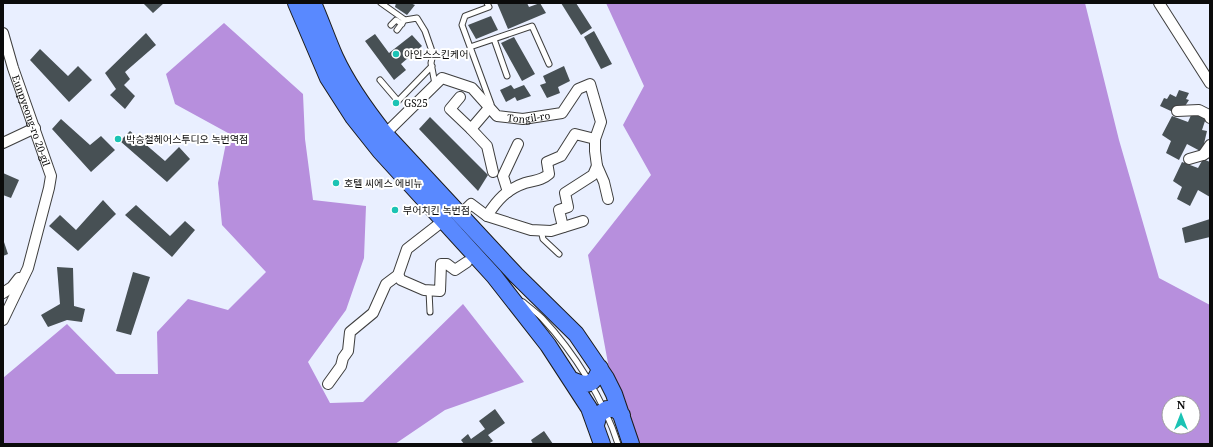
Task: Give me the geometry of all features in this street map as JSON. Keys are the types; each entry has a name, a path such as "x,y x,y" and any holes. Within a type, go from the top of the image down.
{"main road":[{"path":"296,3 328,78 353,118 380,151 494,276 548,345 589,408 602,444"},
{"path":"313,3 335,57 349,84 385,134 530,292 576,334 600,368 614,394 631,444"},
{"path":"572,380 580,384 591,383 596,379 600,368"},
{"path":"596,425 599,414 605,410 611,408 615,409 622,415"}],"street":[{"path":"1160,5 1210,83"},
{"name":"Eunpyeong-ro 20-gil","path":"3,32 13,68 51,176 28,268 3,320"},
{"path":"385,134 442,78 472,88 491,110 471,129"},
{"name":"Tongil-ro","path":"491,110 497,116 523,119 562,113 578,89 590,84 601,122 595,139 597,166 604,182 608,199"},
{"path":"460,97 450,109 487,146 493,172"},
{"path":"1177,112 1198,110 1209,115 1210,118"},
{"path":"3,143 35,128"},
{"path":"487,216 497,201 508,192 524,183 544,178 549,174 547,162 561,156 575,134 595,139"},
{"path":"508,192 503,176 518,144"},
{"path":"1188,159 1207,153 1210,145"},
{"path":"563,227 559,210 568,207 566,193 593,175 597,166"},
{"path":"460,215 471,204 487,216 531,230 551,231 583,221"},
{"path":"328,384 341,366 343,358 348,351 350,332 373,313 386,284 398,275 407,249 443,221"},
{"path":"398,275 400,280 424,290 440,291 441,264 447,264 455,270 467,262"},
{"path":"3,293 12,287 28,268"}],"lane":[{"path":"381,3 404,22"},
{"path":"487,3 489,7 465,16 462,26 491,110"},
{"path":"391,25 396,20 404,22 417,18 425,31 433,54 431,63 435,85"},
{"path":"397,30 404,22"},
{"path":"470,47 532,26 549,64"},
{"path":"494,38 507,76"},
{"path":"380,80 398,101 432,66"},
{"path":"541,230 543,239 559,254"},
{"path":"494,276 542,318 564,345 591,383 605,410 618,444"},
{"path":"429,291 430,312"},
{"path":"536,305 542,318"}],"shaded area":[{"path":"606,3 1085,3 1119,140 1159,278 1210,305 1210,444 635,444 610,374 588,255 651,175 623,125 644,86"},
{"path":"224,23 303,94 305,139 313,200 366,206 364,258 346,310 308,362 330,403 363,402 463,304 524,382 445,410 395,444 3,444 3,378 67,324 116,374 158,374 157,332 188,299 228,310 266,272 222,225 218,183 228,133 175,104 166,74"}],"building":[{"path":"143,3 164,3 153,13"},
{"path":"396,3 410,3 415,5 407,15 395,7"},
{"path":"497,3 527,3 529,7 540,3 546,13 508,29"},
{"path":"561,3 576,3 592,28 581,35"},
{"path":"491,16 498,30 476,39 468,25"},
{"path":"594,31 612,64 601,69 584,37"},
{"path":"146,33 156,45 125,72 130,79 124,85 135,96 125,109 110,95 116,89 105,73"},
{"path":"375,34 389,53 412,35 422,46 401,64 406,70 394,80 365,41"},
{"path":"514,37 535,74 522,81 501,43"},
{"path":"40,49 68,76 78,66 92,80 69,102 30,60"},
{"path":"564,66 570,81 558,87 560,93 547,98 540,85 546,83 543,76"},
{"path":"511,85 514,89 524,85 531,96 517,101 515,97 506,102 500,90"},
{"path":"1179,90 1189,93 1186,99 1189,100 1183,109 1173,112 1160,106 1164,98 1167,99 1170,94 1176,97"},
{"path":"1192,113 1206,118 1202,130 1207,131 1202,152 1187,144 1179,160 1166,153 1171,141 1162,135 1172,116 1188,122"},
{"path":"430,117 488,175 478,191 419,129"},
{"path":"61,119 90,145 101,136 115,150 91,172 52,129"},
{"path":"130,131 165,161 179,147 190,159 167,182 120,141"},
{"path":"1203,159 1210,162 1210,197 1198,190 1190,206 1177,199 1182,187 1173,181 1182,162 1198,168"},
{"path":"3,173 19,180 11,198 3,195"},
{"path":"103,200 116,214 78,251 49,226 60,215 76,230"},
{"path":"136,205 170,236 185,221 195,230 172,257 125,215"},
{"path":"1210,219 1210,237 1185,243 1182,228"},
{"path":"3,239 8,254 3,256"},
{"path":"57,267 73,268 74,306 85,309 82,322 67,320 48,327 41,315 60,304"},
{"path":"133,272 150,277 131,335 116,331"},
{"path":"495,409 505,423 488,435 493,441 488,444 464,444 461,440 468,434 471,439 485,429 479,421"},
{"path":"544,431 553,444 533,444 531,440"}],"place":[{"name":"아인스스킨케어","path":"396,54"},
{"name":"GS25","path":"396,103"},
{"name":"박승철헤어스투디오 녹번역점","path":"118,139"},
{"name":"호텔 씨에스 에비뉴","path":"336,183"},
{"name":"부어치킨 녹번점","path":"395,210"}]}
